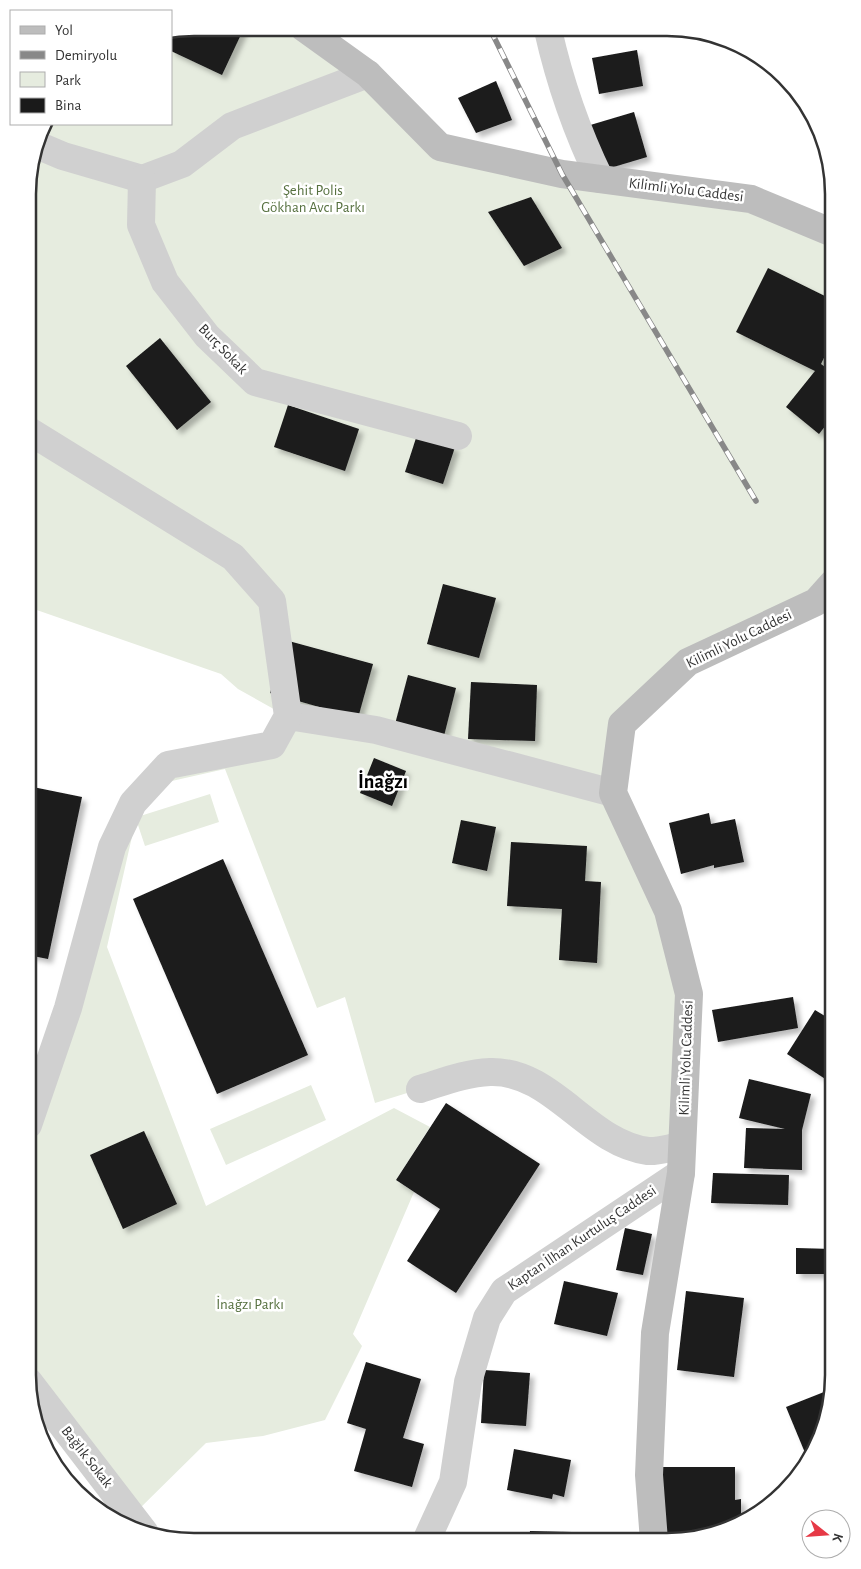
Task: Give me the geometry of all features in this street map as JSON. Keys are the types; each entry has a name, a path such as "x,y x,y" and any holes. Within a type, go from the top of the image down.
{"main road":[{"name":"Kilimli Yolu Caddesi","path":"315,36 368,74 440,147 562,174 751,198 825,229"},
{"name":"Kilimli Yolu Caddesi","path":"653,1533 649,1475 655,1333 681,1173 689,994 668,911 613,793 622,724 688,662 816,602 825,592"}],"street":[{"path":"549,36 581,142 600,179"},
{"path":"44,148 63,156 142,180 182,164 232,126 368,74"},
{"name":"Burç Sokak","path":"142,180 141,225 165,282 207,336 255,382 458,436"},
{"path":"36,435 233,557 272,601 288,716 272,745 168,765 133,803 112,847 68,1008 36,1102"},
{"path":"288,716 376,730 613,793"},
{"path":"420,1089 463,1075 492,1072 516,1076 539,1085 617,1141 649,1151 682,1146"},
{"name":"Kaptan İlhan Kurtuluş Caddesi","path":"430,1533 453,1482 468,1382 487,1318 504,1290 681,1173"},
{"name":"Bağlık Sokak","path":"38,1393 138,1522"}],"green space":[{"path":"194,36 313,36 440,147 751,199 825,230 825,588 688,662 622,724 613,793 689,994 682,1146 649,1151 516,1076 420,1089 375,1103 345,997 317,1008 225,769 163,783 137,817 210,794 219,822 145,846 136,819 107,947 206,1206 394,1108 430,1127 396,1180 414,1192 353,1334 362,1346 325,1420 263,1436 206,1443 132,1516 37,1387 36,1099 112,847 149,786 272,745 288,717 238,689 221,674 36,610 36,194 42,153 52,125 172,125 172,38"},
{"path":"311,1085 326,1120 226,1165 210,1129"}],"building":[{"path":"194,36 240,36 222,75 172,51 172,39"},
{"path":"637,50 643,86 599,94 592,58"},
{"path":"496,81 512,120 476,133 458,98"},
{"path":"634,112 647,157 600,171 587,126"},
{"path":"531,197 562,248 524,266 488,212"},
{"path":"768,268 825,296 825,356 821,364 825,367 825,427 819,434 786,407 815,371 736,332"},
{"path":"160,338 211,402 177,430 126,366"},
{"path":"288,405 359,429 345,471 274,447"},
{"path":"417,435 455,447 443,484 405,472"},
{"path":"443,584 496,598 479,658 427,644"},
{"path":"285,640 373,664 358,718 270,693"},
{"path":"408,675 456,688 443,740 394,728"},
{"path":"471,682 537,685 535,741 468,739"},
{"path":"374,758 406,771 392,806 360,793"},
{"path":"36,788 82,797 48,959 36,957"},
{"path":"709,813 711,824 735,819 744,862 714,868 714,865 681,874 669,823"},
{"path":"461,820 496,827 487,871 452,863"},
{"path":"511,842 587,846 585,881 601,882 597,963 559,960 562,909 507,906"},
{"path":"223,859 308,1055 217,1094 133,899"},
{"path":"793,997 798,1028 718,1042 712,1010"},
{"path":"815,1010 824,1016 824,1078 787,1054"},
{"path":"749,1079 811,1094 802,1130 802,1170 744,1168 746,1128 785,1129 739,1118"},
{"path":"446,1103 540,1164 456,1293 407,1261 440,1209 396,1180"},
{"path":"144,1131 177,1204 123,1229 90,1155"},
{"path":"713,1173 789,1175 788,1205 711,1203"},
{"path":"625,1228 652,1234 643,1275 616,1270"},
{"path":"796,1248 824,1249 824,1274 796,1274"},
{"path":"564,1281 618,1293 607,1336 554,1324"},
{"path":"686,1291 744,1298 734,1377 677,1370"},
{"path":"366,1362 421,1379 403,1438 424,1444 412,1487 354,1471 366,1429 347,1423"},
{"path":"484,1370 530,1373 526,1426 481,1423"},
{"path":"823,1392 822,1406 816,1426 804,1451 786,1407"},
{"path":"514,1449 571,1460 564,1497 553,1494 552,1499 507,1490"},
{"path":"660,1467 735,1467 735,1500 741,1499 741,1514 698,1530 660,1533"},
{"path":"530,1531 572,1532 572,1533 530,1533"}],"railway":[{"path":"493,36 562,174 756,501"}],"district":[{"name":"İnağzı","path":"383,782"}],"park label":[{"name":"Şehit Polis Gökhan Avcı Parkı","path":"313,198"},
{"name":"İnağzı Parkı","path":"250,1304"}]}
